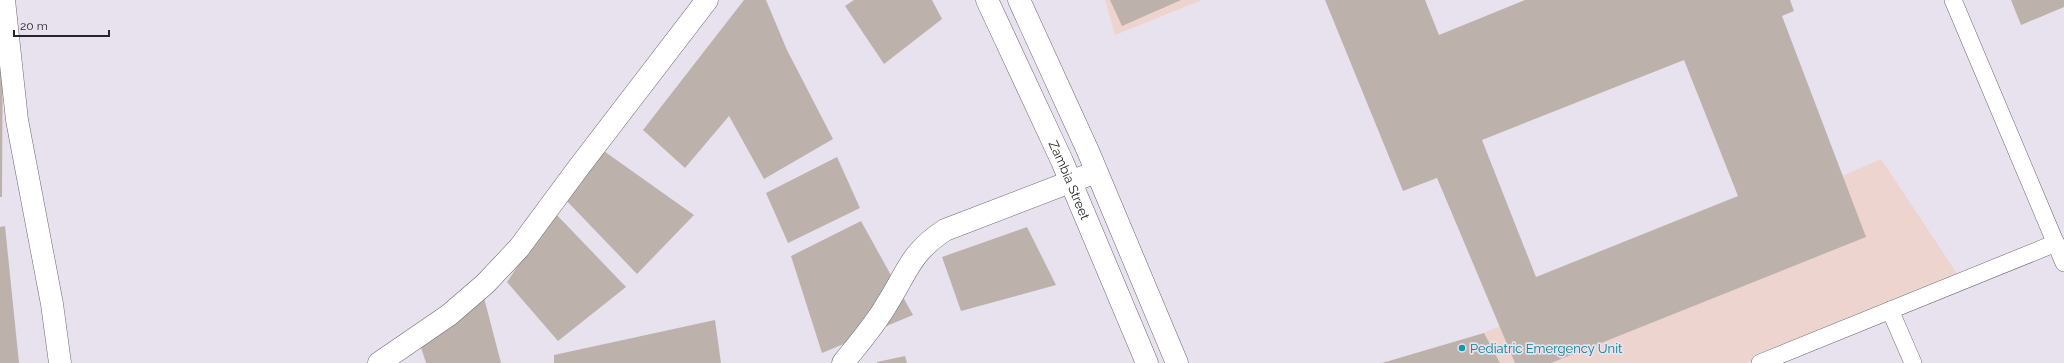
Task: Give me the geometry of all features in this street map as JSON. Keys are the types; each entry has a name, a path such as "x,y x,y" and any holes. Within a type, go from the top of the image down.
{"street":[{"path":"4,0 17,120 52,304 60,363"},
{"path":"379,363 449,315 485,284 519,248 707,0"},
{"name":"Zambia Street","path":"986,0 1070,182 1147,363"},
{"path":"1019,0 1096,172 1177,363"},
{"path":"843,363 887,304 917,252 932,238 944,230 1096,172"}],"lane":[{"path":"1953,0 2064,263"},
{"path":"1760,363 2056,243"},
{"path":"1890,310 1913,363"}],"shaded area":[{"path":"1105,0 1202,0 1115,35"},
{"path":"1881,159 1962,281 1745,363 1498,363 1484,333"}],"building":[{"path":"0,0 3,0 2,197 0,197"},
{"path":"744,0 766,0 787,50 833,139 764,179 729,116 685,168 643,130"},
{"path":"854,0 932,0 942,19 884,64 845,6"},
{"path":"1110,0 1181,0 1122,26"},
{"path":"1325,0 1425,0 1439,35 1525,0 1790,0 1794,11 1782,16 1866,237 1551,363 1515,363 1437,178 1403,191","holes":["1684,60 1738,196 1536,277 1482,140"]},
{"path":"2011,0 2064,0 2064,7 2021,25"},
{"path":"601,149 694,215 637,274 563,197"},
{"path":"837,157 860,208 788,243 766,193"},
{"path":"554,212 626,287 558,341 507,282"},
{"path":"861,221 913,315 822,353 791,256"},
{"path":"5,226 19,363 0,363 0,227"},
{"path":"1027,227 1056,285 961,311 942,257"},
{"path":"483,294 501,363 426,363 417,335"},
{"path":"715,320 721,363 554,363 554,355"},
{"name":"Pediatric Emergency Unit","path":"1484,333 1500,363 1382,363"},
{"path":"905,356 907,363 877,363 877,362"}],"place":[{"name":"Pediatric Emergency Unit","path":"1462,348"}]}
